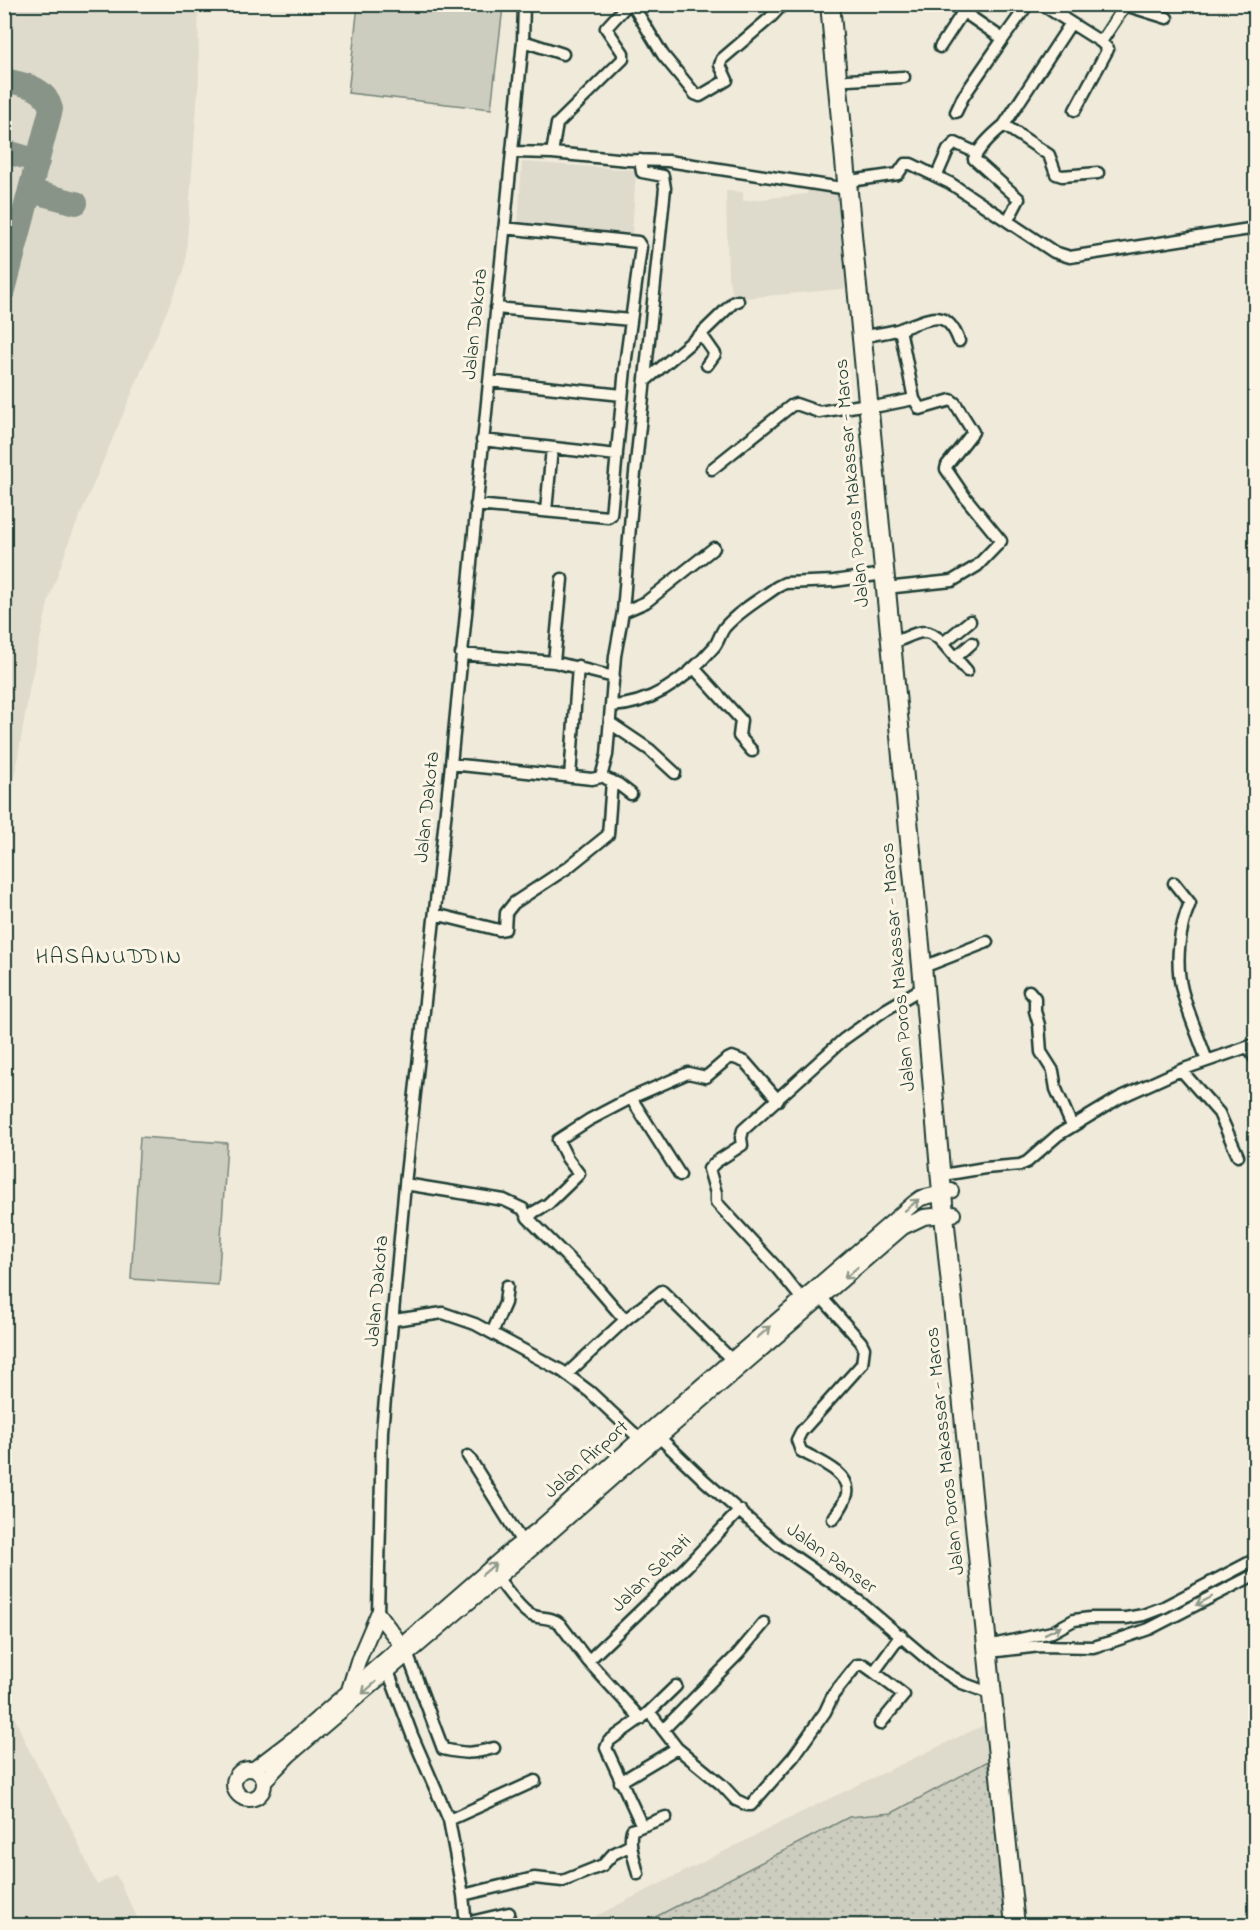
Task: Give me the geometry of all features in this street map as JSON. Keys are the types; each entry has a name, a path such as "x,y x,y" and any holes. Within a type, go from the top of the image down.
{"highway":[{"name":"Jalan Poros Makassar - Maros","path":"830,4 872,335 873,405"},
{"name":"Jalan Poros Makassar - Maros","path":"841,4 848,80 853,185 890,580 924,987 947,1186"},
{"name":"Jalan Poros Makassar - Maros","path":"892,611 900,640 931,964 948,1214 1015,1926"},
{"name":"Jalan Poros Makassar - Maros","path":"948,1214 998,1648 1025,1926"}],"street":[{"name":"Jalan Dakota","path":"378,1614 382,1431 405,1184 451,764 512,152 523,41 524,4"},
{"path":"552,153 557,124 623,59 623,53 606,28 630,4 667,62 695,94 700,96 728,80 720,65 722,59 783,4"},
{"path":"952,4 1003,39"},
{"path":"956,112 963,97 1028,4"},
{"path":"1041,4 1107,46 1107,52 1075,110"},
{"path":"1060,16 1066,4"},
{"path":"1101,42 1125,5 1167,18"},
{"path":"940,47 963,12"},
{"path":"1008,220 1019,199 974,159 991,136 1004,125 1071,23"},
{"path":"523,41 563,54"},
{"path":"848,80 904,77"},
{"path":"1004,125 1049,156 1056,174 1068,176 1098,173"},
{"path":"937,175 948,150 955,143 977,153"},
{"path":"512,152 668,161 853,185 898,174 908,163 937,175 1054,252 1070,257 1255,228"},
{"path":"435,914 499,930 505,929 506,913 514,903 567,868 608,835 605,766 615,656 623,612 632,502 665,188 663,176 642,172 640,160"},
{"path":"476,505 610,516 622,395 641,247 638,242 504,228"},
{"path":"645,381 701,334 731,304 738,301"},
{"path":"496,308 631,320"},
{"path":"872,335 900,329 929,318 943,319 950,324 959,341"},
{"path":"612,706 638,703 674,683 694,668 716,645 726,626 785,583 952,581 976,566 1001,541 965,497 946,469 973,432 951,400 920,409 915,399 900,329"},
{"path":"701,334 715,354 706,365"},
{"path":"489,381 622,395"},
{"path":"712,469 796,404 819,412 915,399"},
{"path":"482,440 617,455"},
{"path":"546,511 552,448"},
{"path":"623,612 646,602 714,548"},
{"path":"554,662 562,579"},
{"path":"943,643 970,621"},
{"path":"900,640 919,632 937,636 967,671"},
{"path":"955,658 972,643"},
{"path":"461,654 554,662 578,666 614,677"},
{"path":"570,777 578,666"},
{"path":"694,668 741,720 739,736 752,750"},
{"path":"610,723 650,750 675,772"},
{"path":"451,764 606,779 631,794"},
{"path":"1174,884 1190,903 1180,934 1179,958 1182,989 1207,1061"},
{"path":"931,964 987,942"},
{"path":"802,1299 716,1202 709,1169 741,1145 744,1130 818,1061 885,1010 924,987"},
{"path":"1029,991 1035,998 1041,1052 1053,1071 1056,1089 1072,1126"},
{"path":"947,1186 985,1168 1020,1165 1072,1126 1119,1098 1181,1070 1252,1045 1256,1060"},
{"path":"528,1218 548,1204 579,1174 567,1158 558,1140 596,1116 631,1098 688,1073 706,1077 726,1059 732,1057 744,1062 778,1100"},
{"path":"1181,1070 1219,1113 1238,1156"},
{"path":"631,1098 680,1175"},
{"path":"405,1184 504,1200 523,1209 528,1218 594,1284 625,1320"},
{"name":"Jalan Airport","path":"254,1769 308,1727 349,1689 497,1578 640,1439 671,1419 822,1298 914,1203 947,1186"},
{"name":"Jalan Airport","path":"264,1781 290,1755 388,1671 405,1649 522,1542 541,1534 659,1437 671,1419 732,1360 802,1299 873,1246 909,1224 924,1217 948,1214"},
{"path":"492,1333 505,1304 507,1286"},
{"path":"567,1374 625,1320 662,1291 732,1360"},
{"path":"822,1298 864,1348 862,1364 801,1432 797,1440 801,1451 844,1477 848,1486 847,1496 833,1520"},
{"path":"394,1320 443,1313 464,1319 567,1374 640,1439"},
{"name":"Jalan Panser","path":"659,1437 779,1546 860,1602 952,1678 992,1694"},
{"path":"468,1456 522,1542"},
{"name":"Jalan Sehati","path":"588,1661 687,1567 740,1510"},
{"path":"998,1648 1052,1632 1074,1620 1143,1615 1164,1607 1256,1560"},
{"path":"998,1648 1093,1647 1111,1642 1149,1629 1256,1574"},
{"path":"497,1578 530,1614 555,1619 588,1661 644,1716"},
{"path":"347,1707 349,1689 358,1661 378,1614 405,1649 444,1754 464,1754 494,1748"},
{"path":"663,1730 738,1654 764,1623"},
{"path":"874,1672 901,1635"},
{"path":"644,1716 654,1715 677,1748 722,1785 736,1800 747,1805 751,1805 794,1756 825,1712 833,1695 856,1665 864,1665 904,1695 880,1724"},
{"path":"388,1671 412,1735 449,1820 466,1924 509,1913"},
{"path":"642,1826 620,1782 606,1748 607,1743 644,1716 676,1686"},
{"path":"620,1782 677,1748"},
{"path":"254,1769 261,1774 264,1781 263,1790 257,1797 251,1799 240,1795 234,1786 241,1770 254,1769"},
{"path":"449,1820 535,1781"},
{"path":"638,1874 631,1845 632,1830 666,1817"},
{"path":"463,1895 534,1878 562,1881 603,1864 614,1854 631,1845"}],"shaded area":[{"path":"25,4 196,5 198,9 199,76 185,268 70,539 49,599 30,685 6,828 14,830 5,885 4,7"},
{"path":"484,4 503,7 491,109 348,93 358,5"},
{"path":"522,162 636,170 632,234 518,226"},
{"path":"808,188 841,192 852,288 734,299 728,277 726,191 743,192 743,201 807,194"},
{"path":"140,1137 227,1143 218,1285 131,1279"},
{"path":"4,1694 27,1746 68,1821 97,1885 116,1875 141,1925 5,1925"},
{"path":"988,1723 1008,1925 576,1926 818,1804"},
{"path":"992,1759 1008,1925 638,1926 849,1817 892,1813"}],"taxiway":[{"path":"4,80 27,85 39,91 44,95 51,109 4,290"},
{"path":"4,151 38,161"},
{"path":"30,191 76,203"}],"district":[{"name":"HASANUDDIN","path":"109,958"}]}
